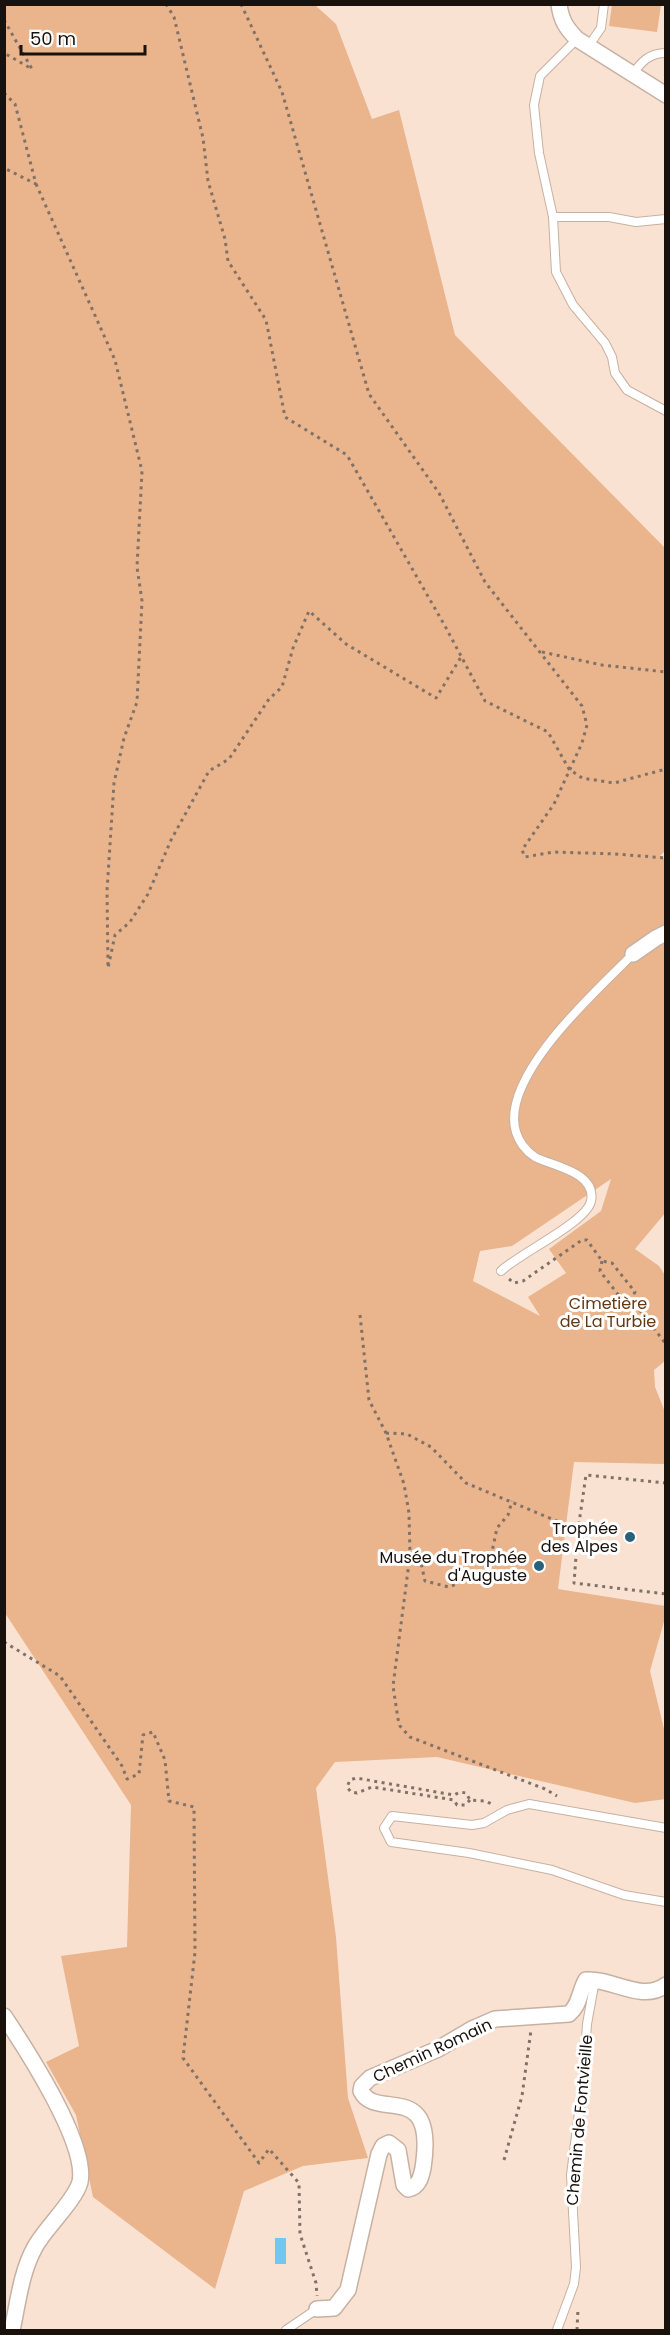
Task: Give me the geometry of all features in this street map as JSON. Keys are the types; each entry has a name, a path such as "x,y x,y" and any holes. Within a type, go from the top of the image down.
{"street":[{"path":"559,4 561,18 567,29 582,43 666,95"},
{"path":"633,954 666,933"},
{"name":"Chemin Romain","path":"317,2309 334,2308 348,2290 379,2154 383,2146 389,2143 398,2150 404,2185 408,2189 418,2184 422,2175 424,2129 414,2111 363,2097 362,2086 370,2078 438,2049 484,2022 495,2019 569,2014 577,2007 585,1980 596,1980"},
{"path":"596,1980 643,1992 653,1992 666,1985"},
{"path":"4,2016 65,2118 74,2145 80,2182 30,2256 12,2331"}],"lane":[{"path":"604,4 601,28 540,76 534,105 540,153 553,217 556,272 573,305 605,343 612,357 615,373 627,390 666,411"},
{"path":"632,75 644,59 658,53 666,53"},
{"path":"553,217 609,217 636,222 666,219"},
{"path":"501,1270 537,1244 574,1222 587,1210 591,1202 588,1184 566,1168 535,1157 523,1146 515,1131 515,1112 523,1083 554,1036 633,954"},
{"path":"666,1828 529,1804 507,1810 484,1823 472,1825 392,1816 384,1828 391,1842 469,1853 552,1870 624,1895 666,1902"},
{"name":"Chemin de Fontvieille","path":"557,2331 574,2284 576,2267 572,2175 587,2024 596,1980"},
{"path":"286,2331 317,2309"}],"path":[{"path":"166,4 174,17 177,28 203,138 208,181 225,239 228,261 266,320 285,417 347,455 485,701 548,732 569,769 582,778 614,783 666,769"},
{"path":"241,4 282,92 369,394 439,493 485,582 582,706 587,725 582,742 554,804 522,850 525,857 554,852 666,858"},
{"path":"4,20 32,69 4,52"},
{"path":"4,93 15,104 36,184 115,360 142,471 138,567 142,601 137,702 124,738 114,783 107,891 108,968 115,936 130,922 148,894 171,840 209,771 229,759 269,699 282,687 293,648 309,611 346,644 436,698 462,657"},
{"path":"4,168 36,184"},
{"path":"540,652 602,665 666,672"},
{"path":"501,1270 514,1283 524,1281 582,1240 587,1240 603,1261 612,1263 635,1293 631,1299 623,1301 600,1271 603,1261"},
{"path":"631,1299 666,1344"},
{"path":"360,1315 369,1400 386,1433 404,1484 409,1513 410,1555 393,1686 400,1726 410,1737 545,1789 561,1798 570,1811"},
{"path":"386,1433 407,1434 431,1447 466,1483 578,1530"},
{"path":"666,1483 586,1475 578,1530 574,1583 666,1594"},
{"path":"410,1555 421,1563 425,1581 438,1585 449,1587 478,1575 489,1566 498,1528 508,1515 512,1502"},
{"path":"4,1642 60,1676 122,1766 127,1779 139,1774 143,1735 153,1732 165,1760 169,1801 194,1806 195,1952 183,2058 259,2163 268,2149 299,2183 300,2234 316,2283 317,2309"},
{"path":"471,1800 466,1793 460,1792 454,1795 356,1778 350,1780 347,1786 351,1792 357,1793 372,1787 453,1800 458,1805 465,1805 471,1800 485,1801 507,1810"},
{"path":"504,2160 522,2096 532,2018"}],"green space":[{"name":"Cimetière de La Turbie","path":"5,5 315,5 336,24 372,119 399,110 455,335 665,548 666,850 660,856 666,860 666,929 664,930 666,945 666,1212 635,1249 659,1266 665,1275 665,1361 654,1370 655,1387 665,1412 665,1464 574,1462 558,1589 665,1606 665,1618 650,1671 665,1733 666,1799 635,1803 437,1757 335,1762 316,1788 336,1937 348,2098 368,2158 303,2166 244,2191 215,2289 93,2197 76,2115 46,2062 79,2046 61,1956 127,1947 131,1805 5,1613","holes":["611,1179 601,1211 549,1249 566,1273 528,1297 540,1316 473,1281 480,1251 512,1246"]},
{"path":"612,5 661,5 657,32 609,26"}],"water":[{"path":"275,2238 286,2238 286,2264 275,2264"}],"place":[{"name":"Trophée des Alpes","path":"630,1537"},
{"name":"Musée du Trophée d'Auguste","path":"539,1566"}]}
